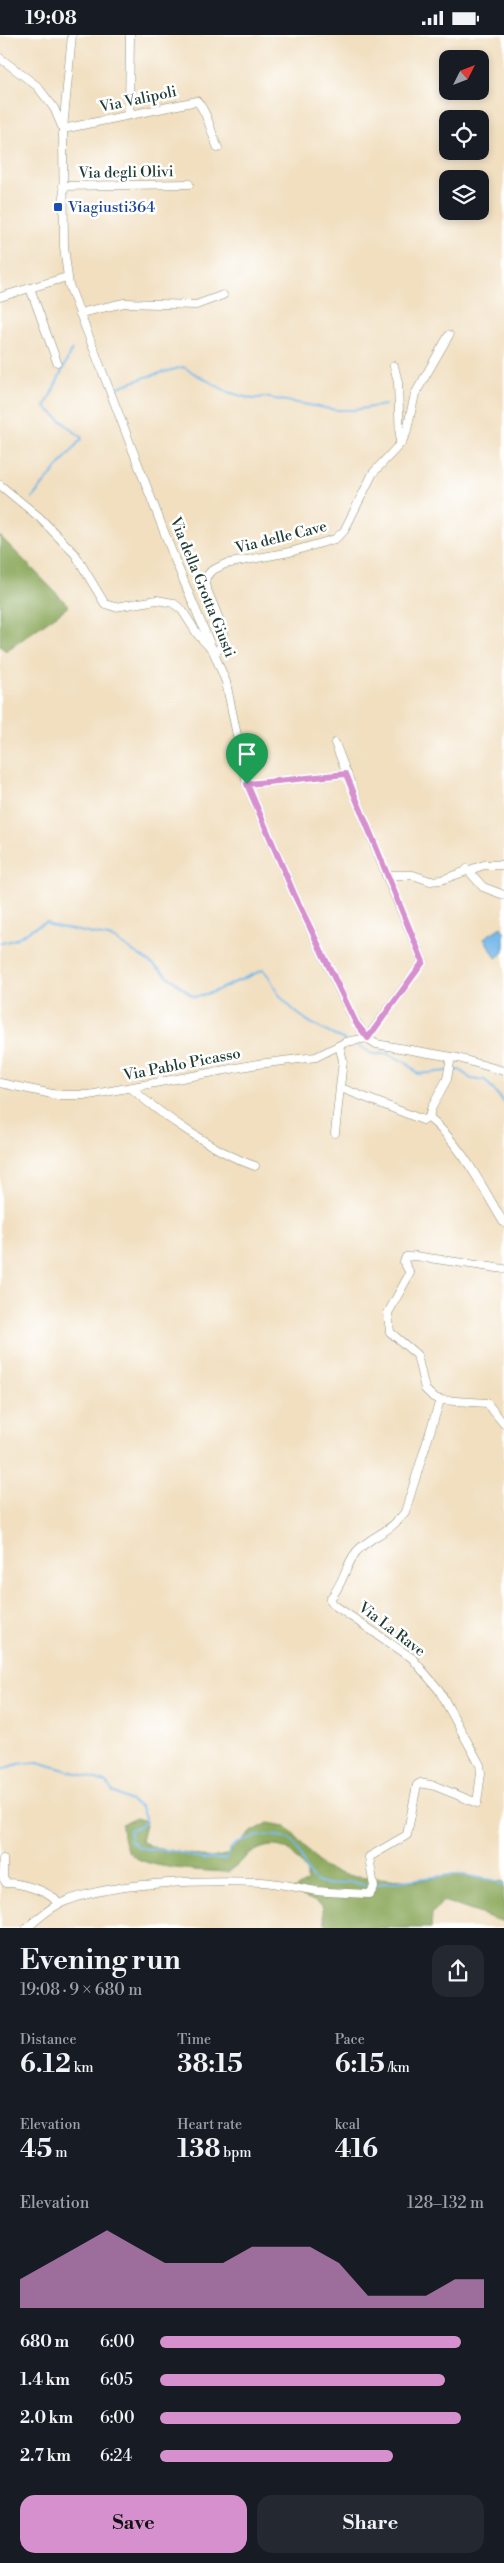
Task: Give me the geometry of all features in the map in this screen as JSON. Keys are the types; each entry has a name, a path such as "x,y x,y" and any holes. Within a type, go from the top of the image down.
{"street":[{"path":"63,129 72,35"},
{"path":"129,114 130,35"},
{"name":"Via della Grotta Giusti","path":"0,58 37,86 54,108 63,129 64,247 67,277 175,560 215,653 232,702 247,784 294,894 356,1023 368,1038"},
{"name":"Via Valipoli","path":"63,129 197,101 202,107 218,148"},
{"name":"Via degli Olivi","path":"63,187 189,184"},
{"path":"0,297 67,277"},
{"path":"30,288 57,363"},
{"path":"80,313 124,303 196,305 223,295"},
{"name":"Via delle Cave","path":"215,653 222,647 225,639 222,626 205,585 206,577 211,571 225,564 267,558 335,539 344,531 373,473 400,444 406,434 418,388 449,335"},
{"path":"394,366 398,382 400,444"},
{"path":"0,485 39,517 75,555 105,604 115,607 157,600 173,603 182,610 198,635 215,653"},
{"path":"335,743 386,875 423,962 368,1038 376,1044 451,1057 504,1071"},
{"path":"247,784 346,774"},
{"path":"386,875 413,875 430,881 441,880 467,869 484,865 504,865"},
{"path":"467,869 483,887 504,895"},
{"name":"Via Pablo Picasso","path":"0,1083 71,1096 90,1095 258,1064 316,1057 347,1043 368,1038"},
{"path":"335,1133 343,1060 347,1043"},
{"path":"429,1118 431,1109 447,1079 451,1057"},
{"path":"131,1088 151,1107 236,1159 255,1166"},
{"path":"341,1089 423,1120 429,1118"},
{"path":"429,1118 438,1125 468,1164 504,1223"},
{"path":"504,1269 414,1256 404,1259 406,1266 411,1272 388,1313 390,1331 417,1355 425,1389 432,1397 440,1400 455,1399 487,1403 504,1424"},
{"name":"Via La Rave","path":"27,1928 44,1913 58,1905 82,1897 123,1889 179,1883 260,1882 339,1893 374,1890 369,1857 407,1835 417,1785 420,1783 435,1786 475,1803 478,1802 481,1773 478,1760 430,1679 412,1658 334,1605 330,1599 340,1587 356,1552 394,1526 405,1512 440,1400"},
{"path":"3,1859 4,1881 25,1885 55,1898 58,1905"}],"green space":[{"path":"0,536 69,606 6,651 0,646"},
{"path":"136,1818 146,1821 141,1841 155,1848 211,1858 226,1855 250,1833 268,1823 286,1826 324,1868 345,1875 414,1881 456,1874 504,1882 504,1922 443,1901 432,1914 431,1928 326,1928 322,1905 292,1891 307,1882 307,1871 288,1850 271,1846 263,1848 248,1855 229,1872 165,1867 141,1860 130,1853 123,1837 122,1824"}],"water":[{"path":"501,927 504,932 504,952 496,958 484,938"}],"waterway":[{"path":"32,498 82,438 45,407 72,350"},
{"path":"113,389 146,377 183,367 228,392 252,399 264,397 336,410 353,410 385,405"},
{"path":"0,943 13,940 47,922 49,925 113,938 154,965 194,997 213,992 263,970 284,1001 300,1015 317,1027 345,1040"},
{"path":"354,1043 372,1054 388,1054 407,1063 418,1074 447,1071"},
{"path":"451,1071 460,1070 471,1079 485,1080 504,1102"},
{"path":"0,1770 18,1764 38,1762 106,1782 113,1792 140,1806 145,1818 144,1824 129,1830 131,1841 140,1848 173,1851 202,1859 226,1859 232,1847 246,1839 264,1836 282,1837 295,1844 306,1869 316,1881 324,1884 350,1882 372,1885"},
{"path":"376,1884 457,1874 493,1880 504,1885"}],"place":[{"name":"Viagiusti364","path":"58,207"}],"route":[{"path":"346,774 423,962 368,1038 356,1023 294,894 247,784 295,781 346,774"}]}
